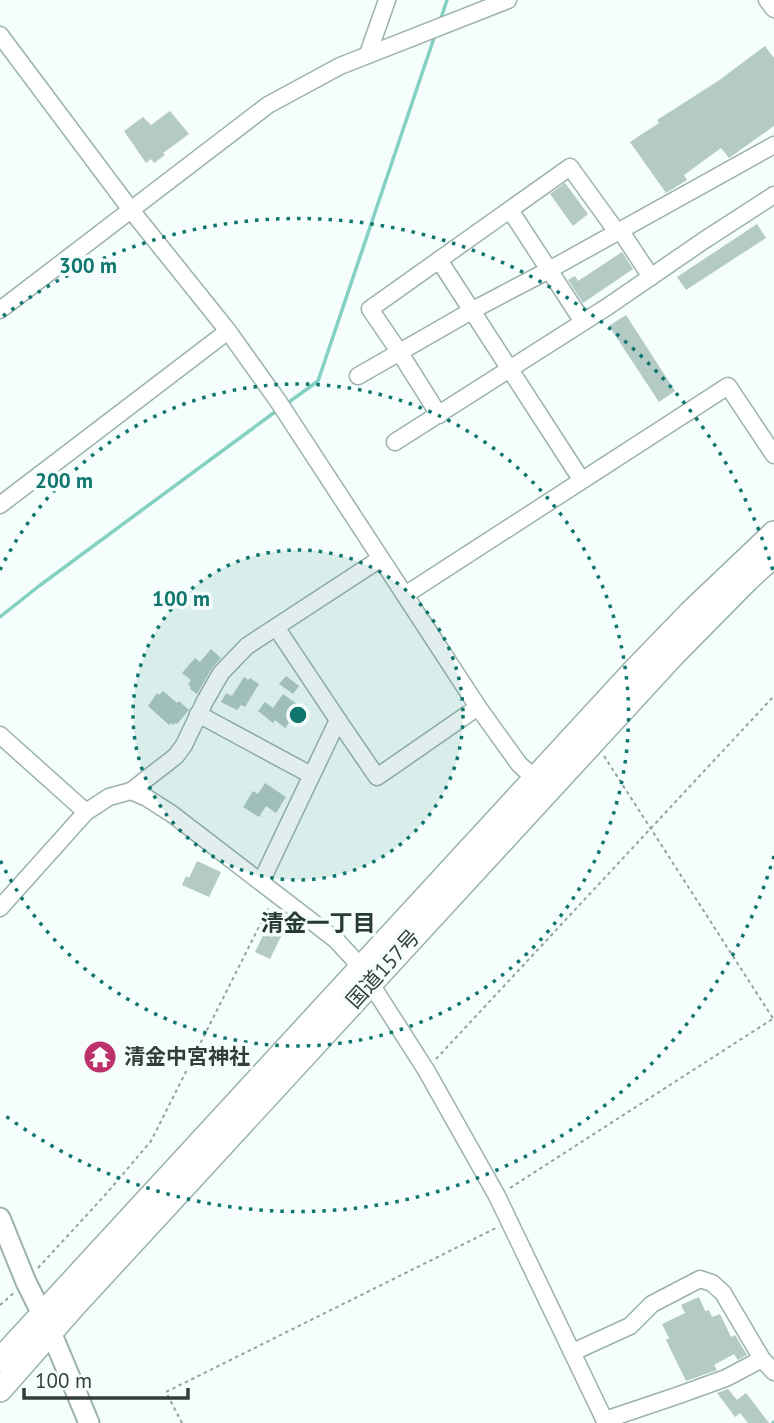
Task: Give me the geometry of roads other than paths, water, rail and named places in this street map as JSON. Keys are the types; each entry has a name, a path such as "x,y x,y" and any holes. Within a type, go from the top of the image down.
{"highway":[{"name":"国道157号","path":"366,975 535,779 640,664 774,533"},
{"name":"国道157号","path":"0,1360 46,1322 366,975 594,741 675,653 774,555"},
{"name":"国道157号","path":"0,1390 46,1322"}],"main road":[{"path":"0,1218 89,1423"}],"street":[{"path":"368,54 387,0"},
{"path":"0,310 268,106 340,66 508,0"},
{"path":"767,0 774,9"},
{"path":"0,35 131,210 228,331 282,407 478,707 519,764 535,779"},
{"path":"358,376 774,145"},
{"path":"439,415 370,309 570,167 651,277"},
{"path":"395,442 583,323 774,195"},
{"path":"510,210 583,323"},
{"path":"439,260 577,473"},
{"path":"0,505 228,331"},
{"path":"405,596 728,386 774,455"},
{"path":"0,908 86,812 109,797 131,791 176,756 221,673 247,646 380,559"},
{"path":"276,627 377,778 478,707"},
{"path":"198,714 311,775"},
{"path":"261,882 338,720"},
{"path":"0,735 86,812"},
{"path":"131,791 172,814 336,940 366,975 426,1070 497,1196 605,1421 726,1378 762,1359"},
{"path":"573,1352 630,1326 652,1304 699,1279 712,1283 723,1293 762,1359 774,1372"}],"waterway":[{"path":"440,21 447,0"},
{"path":"285,405 318,381 435,35"},
{"path":"0,617 279,409"}],"place":[{"name":"清金中宮神社","path":"100,1057"}],"district":[{"name":"清金一丁目","path":"318,923"}]}
